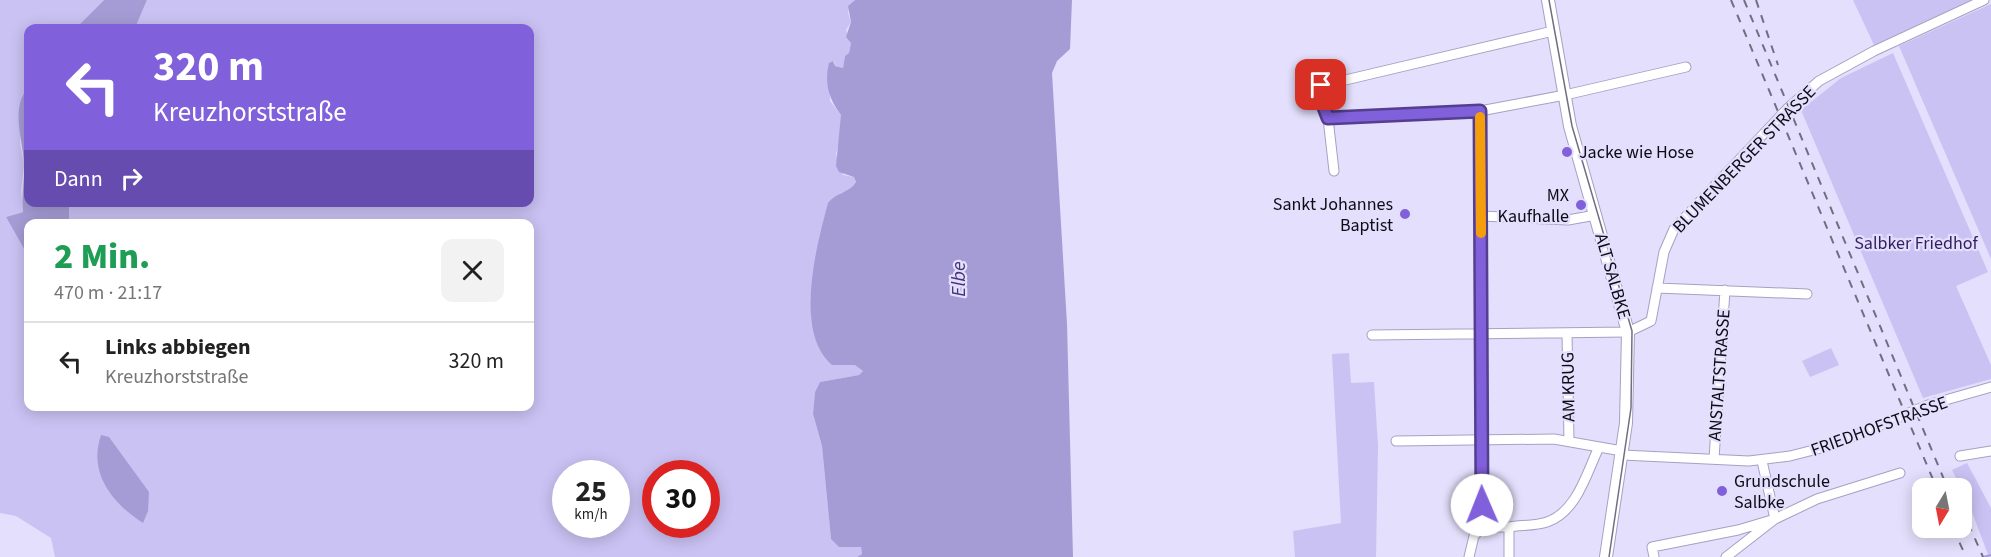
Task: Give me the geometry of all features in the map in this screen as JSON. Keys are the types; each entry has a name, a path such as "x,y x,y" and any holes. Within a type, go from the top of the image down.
{"main road":[{"name":"ALT SALBKE","path":"1548,0 1563,95 1628,332 1628,394 1622,453 1606,557"}],"street":[{"name":"BLUMENBERGER STRASSE","path":"1628,332 1651,322 1664,252 1677,225 1809,89 1859,58 1984,0"},
{"path":"1334,171 1328,118 1318,92 1323,85 1553,31"},
{"path":"1328,118 1480,111 1686,67"},
{"path":"1469,557 1473,539 1482,527 1480,111"},
{"path":"1481,216 1568,220 1596,215"},
{"name":"ANSTALTSTRASSE","path":"1657,288 1807,294"},
{"name":"ANSTALTSTRASSE","path":"1714,459 1725,290"},
{"path":"1372,335 1628,332"},
{"name":"AM KRUG","path":"1567,333 1569,441"},
{"name":"FRIEDHOFSTRASSE","path":"1396,441 1481,439 1569,441 1622,453 1762,461 1818,450 1928,405 1991,387"},
{"path":"1482,527 1509,527 1547,522 1562,513 1577,495 1599,447"},
{"path":"1960,456 1991,451"},
{"path":"1762,461 1775,519"},
{"path":"1654,557 1652,547 1748,528 1775,519 1827,494 1900,473"},
{"path":"1726,557 1775,519"},
{"path":"1509,527 1509,557"}],"green space":[{"path":"0,0 104,0 80,24 24,24 24,93 20,144 24,165 21,192 23,212 6,217 24,249 24,411 534,411 534,219 69,219 69,207 534,207 534,24 137,24 147,0 855,0 850,4 848,13 851,22 846,30 851,43 843,68 835,66 834,61 829,63 830,101 841,115 842,130 836,154 843,175 854,177 856,182 828,204 815,263 812,324 863,371 859,375 820,382 815,392 813,414 822,446 831,539 848,547 861,547 862,554 857,557 55,557 51,538 16,516 0,513"},
{"path":"1853,0 1973,0 1874,45"},
{"path":"1991,4 1991,259 1899,46"},
{"name":"Salbker Friedhof","path":"1893,53 1988,272 1956,286 1991,365 1991,379 1923,398 1801,110 1841,78"},
{"path":"1831,348 1839,365 1810,377 1802,361"},
{"path":"1349,353 1351,383 1374,382 1378,446 1376,557 1295,557 1293,531 1341,523 1332,354"},
{"path":"1967,463 1991,508 1991,557 1989,557 1972,512 1972,478 1956,478 1952,470"}],"water":[{"path":"104,0 147,0 137,24 80,24"},
{"name":"Elbe","path":"855,0 1072,0 1070,49 1057,61 1052,73 1067,324 1073,557 857,557 862,554 861,547 839,547 831,539 822,446 813,414 815,392 820,382 859,375 863,371 855,365 832,365 820,350 813,332 811,287 818,241 828,203 834,197 850,189 856,182 854,177 839,172 836,166 841,115 833,103 827,84 829,63 833,61 835,66 843,68 845,56 849,53 851,43 846,37 851,22 848,6"},
{"path":"24,94 24,164 19,124"},
{"path":"24,176 24,207 69,207 69,219 24,219 24,249 6,217 23,212"},
{"path":"101,435 109,437 149,492 148,511 143,523 113,496 100,474 98,449"}],"waterway":[{"path":"1983,557 1991,555"}],"tram line":[{"path":"1549,0 1572,126 1632,331 1631,408 1609,557"}],"railway":[{"path":"1731,0 1932,478"},
{"path":"1744,0 1943,478"},
{"path":"1756,0 1778,65"},
{"path":"1972,532 1983,557"},
{"path":"1957,538 1966,557"}],"slow traffic":[{"path":"1480,117 1481,233"}],"place":[{"name":"Jacke wie Hose","path":"1567,152"},
{"name":"MX Kaufhalle","path":"1581,205"},
{"name":"Sankt Johannes Baptist","path":"1405,214"},
{"name":"Grundschule Salbke","path":"1722,491"}],"route":[{"path":"1321,85 1318,92 1328,118 1480,111 1482,505"}]}
